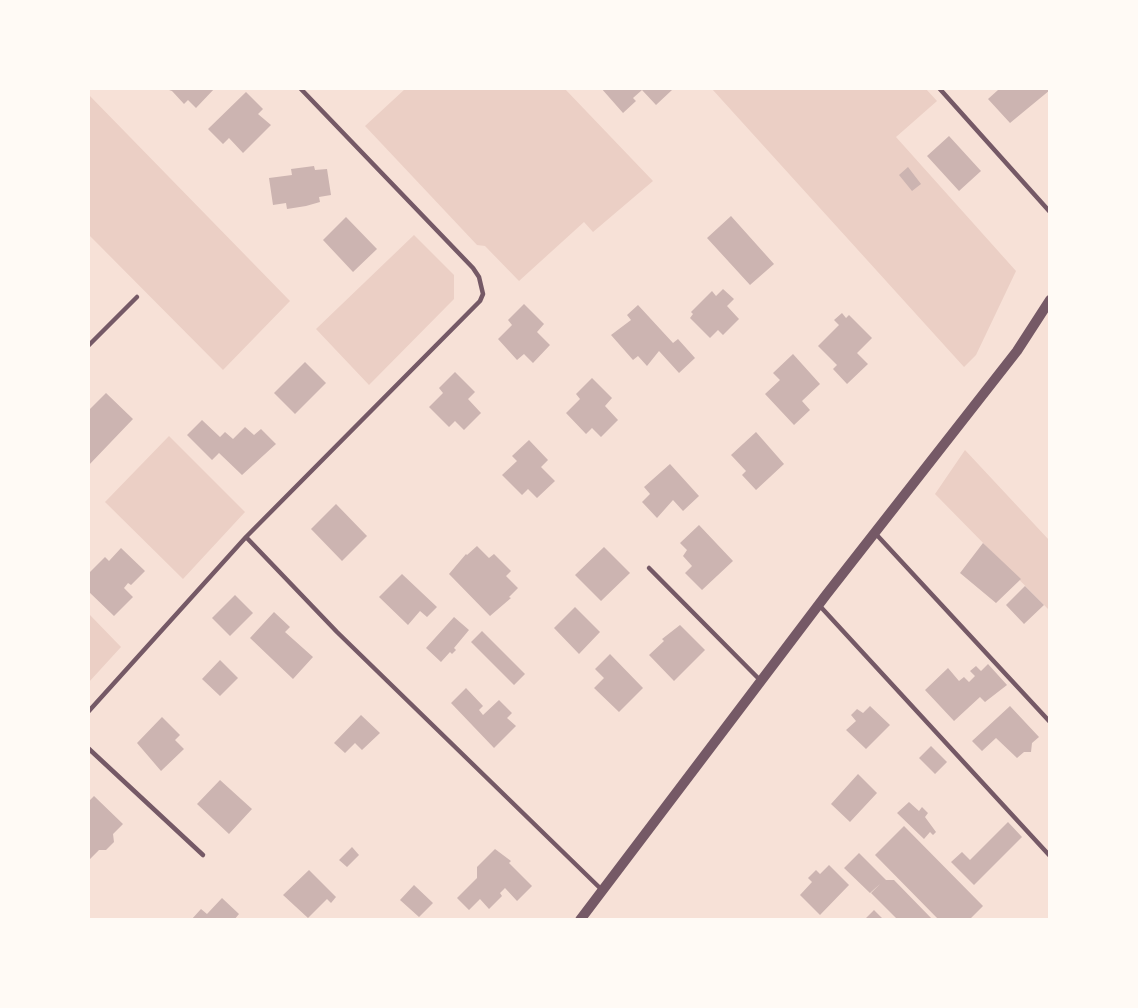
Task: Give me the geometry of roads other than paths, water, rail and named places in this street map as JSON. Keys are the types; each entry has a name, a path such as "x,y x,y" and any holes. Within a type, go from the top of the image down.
{"street":[{"path":"580,920 819,605 1017,351 1050,300"}],"lane":[{"path":"88,712 246,537 480,301 483,294 479,277 473,268 300,88"},
{"path":"939,88 1050,212"},
{"path":"88,346 137,297"},
{"path":"875,533 1050,722"},
{"path":"246,537 337,632 602,891"},
{"path":"649,568 762,682"},
{"path":"819,605 1050,856"},
{"path":"88,747 203,855"}]}
